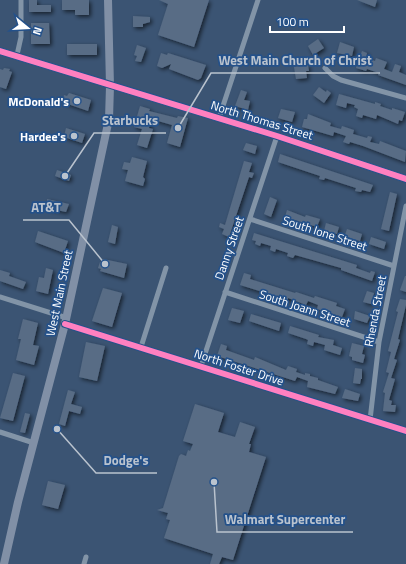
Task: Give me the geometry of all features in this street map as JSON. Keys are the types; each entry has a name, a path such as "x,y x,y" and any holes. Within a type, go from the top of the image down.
{"main road":[{"name":"West Main Street","path":"4,564 66,321 109,118 110,86 108,0"}],"street":[{"path":"17,55 21,37 21,0"},
{"path":"219,118 258,0"},
{"name":"North Thomas Street","path":"0,51 277,136 406,179"},
{"path":"325,68 333,76 340,80 406,98"},
{"name":"Danny Street","path":"200,366 277,136"},
{"name":"Rhenda Street","path":"370,420 379,342 406,206"},
{"name":"South Ione Street","path":"250,219 394,266"},
{"path":"141,347 166,268"},
{"name":"South Joann Street","path":"225,292 379,342"},
{"name":"North Foster Drive","path":"0,296 141,347 406,431"},
{"path":"0,432 34,443"},
{"path":"84,564 86,557"}],"building":[{"path":"29,0 37,0 37,5 51,5 51,12 29,12"},
{"path":"62,0 89,0 89,15 75,15 75,10 62,10"},
{"path":"159,0 209,0 194,47 158,35 168,4"},
{"path":"357,0 377,0 375,7"},
{"path":"133,16 150,17 150,22 143,24 143,27 133,27"},
{"path":"31,23 49,23 50,44 31,44"},
{"path":"318,39 324,48 313,55 308,46"},
{"path":"340,42 354,47 352,56 337,53"},
{"path":"67,44 97,44 97,55 67,55"},
{"path":"137,45 146,48 141,62 135,61 137,56 134,55"},
{"path":"362,51 367,53 366,58 375,61 376,58 387,62 384,69 392,72 395,64 401,66 399,72 406,75 406,85 378,75 379,73 367,69 366,71 356,68"},
{"path":"161,53 167,55 168,53 206,65 201,78 198,80 169,69 171,64 162,68 157,66"},
{"path":"308,65 309,71 306,71 307,78 296,79 294,67"},
{"path":"4,68 10,69 9,71 12,72 6,89 0,87 0,69 3,70"},
{"path":"319,87 326,92 327,90 331,93 324,103 313,95"},
{"path":"241,90 247,92 244,100 250,101 248,110 235,106"},
{"name":"McDonald's","path":"69,93 91,100 88,111 62,102 64,95 67,96"},
{"path":"339,94 375,104 375,102 381,104 380,106 392,110 392,108 405,112 402,121 399,120 398,124 377,115 376,119 363,115 362,118 356,116 358,109 354,107 355,105 347,103 346,108 336,105"},
{"path":"140,106 150,109 149,111 177,118 178,116 188,118 180,147 167,143 172,125 151,119 149,128 153,129 147,148 137,145 142,129 134,127"},
{"path":"281,109 295,112 292,122 278,118"},
{"path":"308,114 331,123 330,126 341,129 342,126 354,130 353,134 367,138 368,136 372,137 370,142 379,144 380,141 406,151 405,162 363,146 350,142 349,144 343,142 346,136 334,132 333,136 302,127 304,119 307,119"},
{"name":"Hardee's","path":"66,128 85,134 82,143 64,137"},
{"path":"246,143 257,146 255,154 243,150"},
{"path":"280,154 373,185 370,192 362,190 361,192 355,191 356,188 325,178 324,180 319,179 320,176 278,162"},
{"path":"132,157 147,161 143,177 145,179 143,186 125,181 128,170 122,169 124,162 130,163"},
{"path":"244,161 252,163 249,172 254,173 252,178 249,177 229,237 222,234 224,229 219,227 220,223 225,225"},
{"path":"57,170 71,175 69,181 55,176"},
{"path":"390,192 397,194 389,231 381,229"},
{"path":"270,197 277,200 271,217 264,214"},
{"path":"47,199 69,204 66,212 47,208"},
{"path":"287,210 305,217 306,215 320,219 317,227 285,217"},
{"path":"326,223 339,227 337,234 324,231"},
{"path":"112,225 118,227 115,244 108,242"},
{"path":"347,229 362,234 360,241 347,238 345,235"},
{"path":"38,231 68,241 64,253 35,242"},
{"path":"254,233 357,265 356,268 370,273 371,271 375,272 372,281 341,270 341,268 295,255 293,258 287,256 288,253 276,249 275,252 270,250 271,246 261,243 260,246 255,244 256,241 252,240"},
{"path":"371,237 386,242 384,249 369,244"},
{"path":"103,259 127,264 124,278 100,271 101,269 98,268 100,262 103,262"},
{"path":"46,268 53,270 48,294 36,291 39,277 44,278"},
{"path":"0,270 10,273 9,276 26,282 23,289 0,281"},
{"path":"244,273 251,275 250,279 295,293 296,292 314,298 315,296 337,303 336,306 345,309 342,317 317,309 318,305 308,301 306,305 288,298 288,300 240,285"},
{"path":"406,276 406,292 400,290"},
{"path":"103,288 122,293 112,327 92,321"},
{"path":"367,291 374,293 371,304 363,302"},
{"path":"400,299 406,300 406,305 398,339 400,340 394,359 397,360 391,378 395,379 389,400 392,401 391,405 396,405 395,412 383,411 385,393 383,392 389,373 386,372 391,352 388,351"},
{"path":"232,308 244,311 240,323 228,320"},
{"path":"355,311 370,316 367,323 354,319"},
{"path":"251,314 281,323 279,331 249,321"},
{"path":"23,319 38,323 33,345 39,346 34,365 16,360 21,339 18,339"},
{"path":"290,326 319,335 318,337 334,340 333,345 342,348 340,355 324,350 325,345 314,342 313,346 307,344 308,340 288,333"},
{"path":"86,342 105,346 97,381 79,377"},
{"path":"352,343 364,346 362,354 365,355 363,363 352,360 352,357 349,356"},
{"path":"221,344 227,346 226,350 254,360 255,357 286,370 288,366 297,369 296,372 305,375 305,373 310,374 310,376 318,378 318,380 338,387 335,394 307,387 308,381 297,377 295,381 217,356"},
{"path":"355,368 362,369 362,379 360,384 353,383"},
{"path":"13,373 25,376 13,421 0,418"},
{"path":"345,389 360,394 358,401 342,398"},
{"path":"68,390 75,392 71,404 82,407 80,414 69,411 65,426 59,424"},
{"path":"195,404 224,413 218,432 235,437 240,422 255,427 249,444 251,444 249,452 266,457 233,560 222,557 219,564 210,564 213,554 164,538 170,520 166,519 168,513 157,510 163,508 179,456 181,454 186,456 188,450 190,451 193,444 183,441"},
{"path":"25,413 30,414 25,433 20,432"},
{"path":"48,481 65,485 58,509 42,505"}],"cycle path":[{"path":"0,51 277,136 406,179"},
{"path":"65,324 406,431"}],"place":[{"name":"McDonald's","path":"77,101"},
{"name":"West Main Church of Christ","path":"178,128"},
{"name":"Hardee's","path":"74,136"},
{"name":"Starbucks","path":"65,176"},
{"name":"AT&T","path":"105,264"},
{"name":"Dodge's","path":"57,429"},
{"name":"Walmart Supercenter","path":"214,482"}]}
